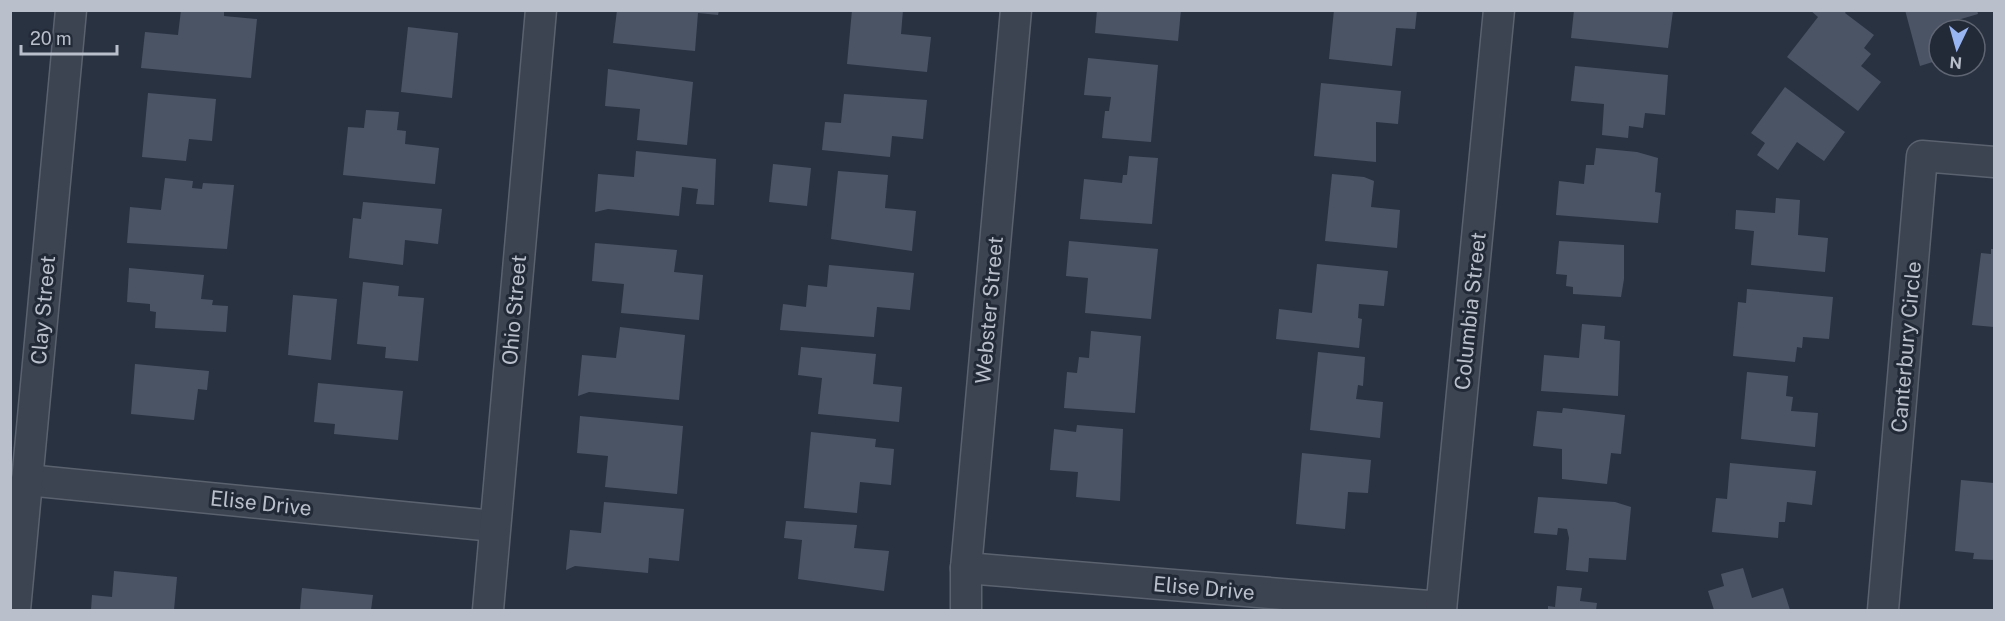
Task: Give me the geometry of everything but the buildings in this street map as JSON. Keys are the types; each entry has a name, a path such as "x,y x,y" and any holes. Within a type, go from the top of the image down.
{"street":[{"name":"Clay Street","path":"15,610 71,10"},
{"name":"Ohio Street","path":"488,610 541,10"},
{"name":"Webster Street","path":"966,610 966,568 1016,10"},
{"name":"Columbia Street","path":"1441,609 1499,10"},
{"name":"Canterbury Circle","path":"1883,610 1922,156 1995,162"},
{"name":"Elise Drive","path":"27,480 494,526"},
{"name":"Elise Drive","path":"966,568 1441,609"}]}
